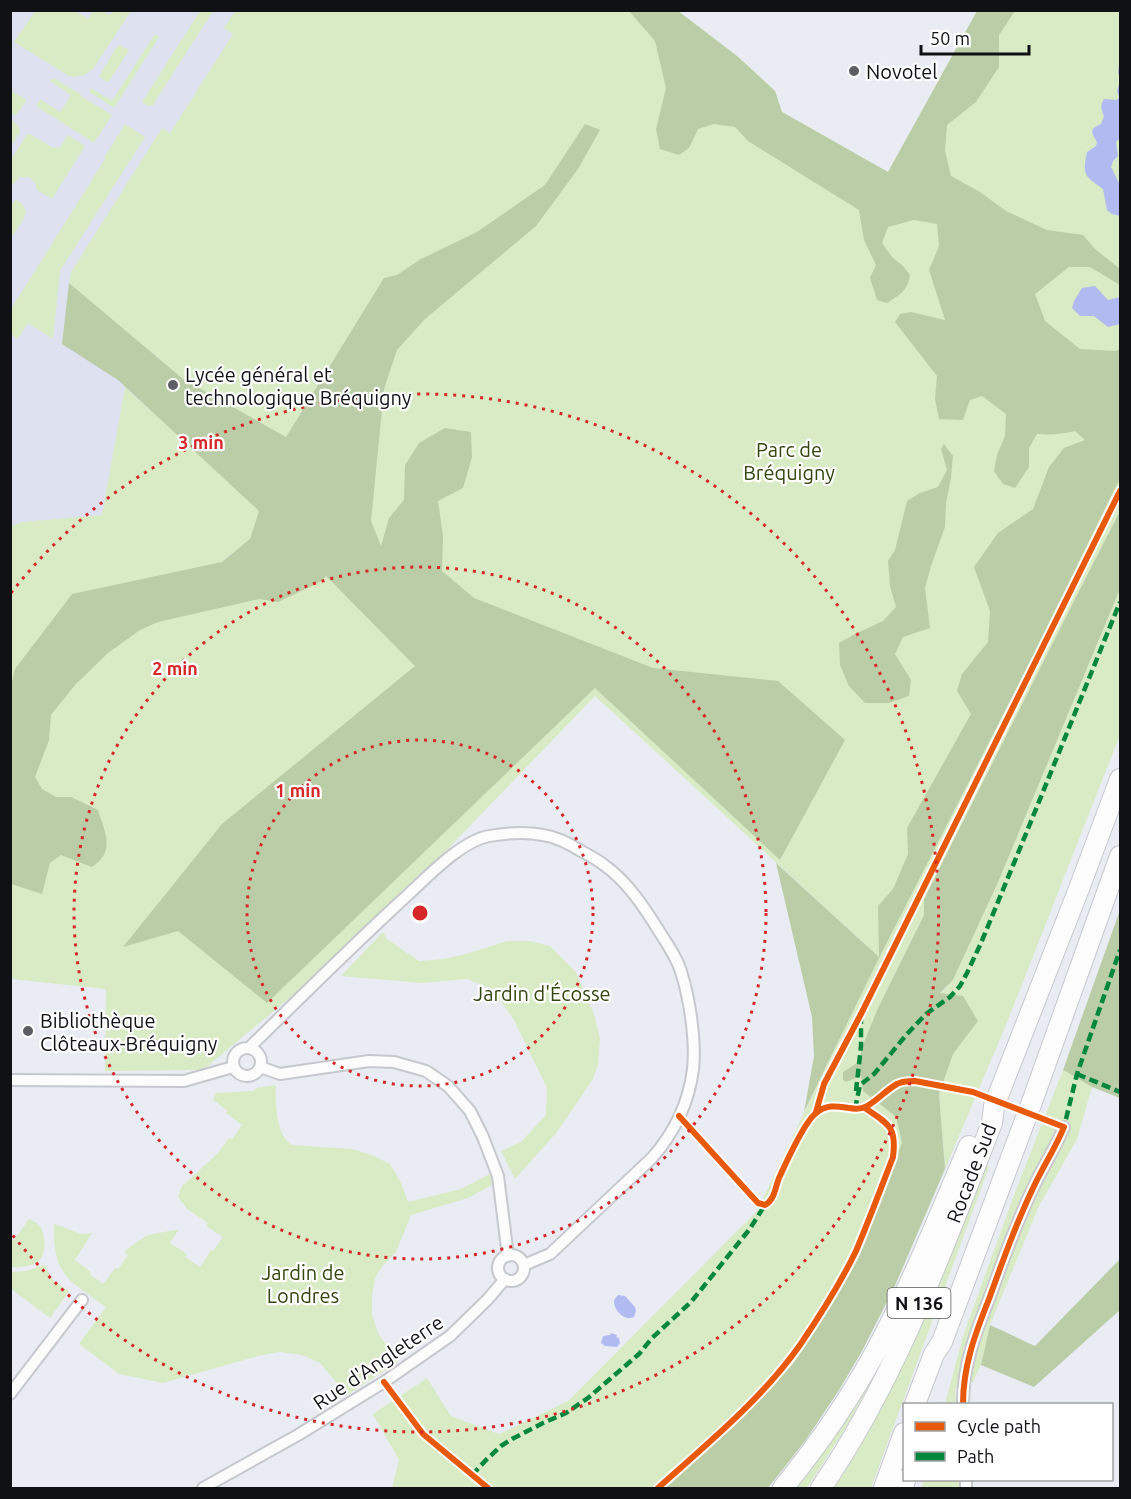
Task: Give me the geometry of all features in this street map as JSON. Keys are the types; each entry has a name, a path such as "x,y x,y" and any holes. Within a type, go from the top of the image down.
{"highway":[{"name":"Rocade Sud","path":"821,1488 864,1418 896,1356 921,1299 992,1123 993,1106 1120,779"},
{"name":"Rocade Sud","path":"915,1403 934,1354 942,1342 1033,1099 1120,855"},
{"path":"783,1488 821,1440 878,1348 930,1236 980,1118 993,1106"},
{"path":"930,1403 946,1358 942,1342"},
{"path":"884,1488 903,1436"}],"street":[{"path":"249,1048 365,935 460,849 487,836 517,833 544,835 570,844 605,865 628,888 647,912 682,973 692,1023 693,1069 688,1092 673,1131 663,1146 550,1254 524,1265"},
{"path":"249,1048 258,1052 261,1067 252,1076 247,1077 236,1072 232,1061 238,1051 249,1048"},
{"path":"261,1067 280,1074 369,1061 394,1062 426,1071 447,1086 470,1111 498,1176 508,1256"},
{"path":"10,1080 184,1081 233,1067"},
{"path":"963,1403 965,1369 979,1324 1023,1210 1064,1127"},
{"path":"508,1256 516,1256 524,1265 523,1274 517,1280 505,1279 499,1273 501,1260 508,1256"},
{"name":"Rue d'Angleterre","path":"202,1488 298,1435 384,1382 450,1336 505,1279"},
{"path":"10,1394 82,1300"}],"shaded area":[{"name":"Lycée général et technologique Bréquigny","path":"11,11 466,11 473,190 226,567 11,728"}],"green space":[{"path":"35,11 75,11 88,19 93,11 102,11 110,15 113,11 131,11 93,69 84,75 75,77 69,76 14,42"},
{"path":"200,11 213,11 153,105 148,106 142,102"},
{"name":"Parc de Bréquigny","path":"235,11 678,11 737,56 775,91 782,112 888,172 977,11 1120,11 1120,511 924,899 924,915 878,1008 862,1047 859,1062 863,1091 896,1117 902,1143 853,1266 793,1364 725,1434 663,1488 392,1488 399,1460 373,1414 427,1378 451,1416 499,1434 568,1401 757,1211 879,957 595,696 365,935 203,1070 105,1071 106,989 11,979 10,728 23,667 225,567 232,553 222,562 15,669 11,690 11,526 22,522 102,515 125,387 259,510 397,276 384,278 286,437 183,379 69,283 71,272 162,128 170,133 233,34 224,28"},
{"path":"629,11 678,11 737,56 775,91 782,112 888,172 977,11 1015,11 999,35 999,67 976,102 947,125 945,151 951,176 980,192 1006,211 1047,230 1083,235 1095,249 1120,269 1120,285 1090,267 1069,267 1035,294 1045,321 1080,349 1116,351 1120,349 1120,478 804,1112 814,1056 812,1017 776,863 879,957 878,906 893,889 908,854 907,828 971,714 957,691 962,674 988,642 990,611 974,567 998,533 1033,509 1049,467 1064,448 1085,440 1075,431 1037,434 1029,448 1029,467 1015,488 1003,484 994,471 997,455 1005,436 1006,414 982,396 970,400 963,420 939,419 935,399 937,376 895,322 900,314 911,312 945,320 929,270 939,246 937,224 914,220 888,227 882,243 910,275 905,289 899,295 887,303 877,300 870,278 876,265 864,240 859,210 748,141 735,127 714,124 698,129 689,148 679,155 660,149 656,129 666,88 655,41"},
{"path":"155,34 159,37 114,108 89,92 91,88 112,101"},
{"path":"120,45 129,50 108,83 99,76"},
{"path":"53,78 112,115 94,143 36,106 40,99 60,112 71,95 50,81"},
{"path":"10,90 27,100 15,116 11,113"},
{"path":"11,120 18,125 20,132 11,147"},
{"path":"125,124 145,137 60,271 53,339 28,323 18,339 11,334 11,309"},
{"path":"585,124 600,130 578,169 536,226 425,319 397,350 384,389 371,521 381,546 389,518 404,500 405,465 419,443 445,428 471,432 472,457 463,488 438,501 443,536 442,571 474,598 653,668 778,681 845,740 780,860 595,688 267,1003 178,931 123,947 222,824 415,666 326,576 320,582 278,602 259,599 158,622 140,630 108,653 75,685 51,715 49,740 35,777 42,789 56,797 71,797 98,810 107,841 104,855 92,867 61,855 50,863 42,894 11,884 10,690 15,669 72,594 222,562 250,539 259,511 118,380 62,344 69,283 183,379 286,437 384,278 397,275 421,259 477,232 545,185"},
{"path":"27,134 52,147 59,148 68,135 85,146 52,199 37,190 35,182 29,177 20,177 11,186 11,160"},
{"path":"16,200 22,204 26,212 11,236 11,204"},
{"path":"944,444 953,456 945,527 925,588 930,628 903,637 895,654 911,680 909,696 889,703 865,703 849,686 840,665 839,643 883,621 896,607 890,586 888,561 895,550 907,501 920,493 938,487 947,470 941,449"},
{"path":"1120,511 1120,589 999,880 953,980 940,993 963,996 978,1021 953,1054 939,1094 945,1169 894,1288 839,1390 805,1441 768,1488 663,1488 725,1434 793,1364 853,1266 902,1143 896,1117 863,1091 861,1076 846,1082 843,1080 843,1072 859,1062 862,1047 878,1008 924,915 924,899"},
{"path":"1120,589 1120,735 1006,1025 945,1169 939,1094 953,1054 978,1021 940,994 953,980 999,880"},
{"path":"1120,910 1120,1098 1092,1087 1063,1070"},
{"name":"Jardin d'Écosse","path":"383,932 387,939 419,961 466,954 507,941 530,941 550,946 576,972 595,1017 600,1039 598,1065 593,1079 557,1132 515,1179 501,1151 521,1142 546,1115 547,1088 514,1020 492,989 467,979 421,983 341,976"},
{"path":"1063,1070 1092,1087 1077,1139 1038,1208 990,1325 981,1365 973,1382 955,1388 956,1403 945,1403 963,1336 1014,1195"},
{"name":"Jardin de Londres","path":"276,1085 278,1118 287,1141 292,1145 352,1149 390,1164 401,1183 408,1202 461,1189 490,1174 492,1185 468,1198 411,1215 396,1252 380,1269 375,1279 372,1314 378,1333 398,1362 347,1395 320,1363 302,1355 280,1352 163,1383 119,1374 79,1344 106,1307 81,1290 65,1274 56,1255 54,1224 82,1234 92,1233 75,1260 103,1284 128,1255 124,1252 136,1242 149,1235 179,1229 170,1243 187,1254 185,1257 200,1267 223,1237 206,1226 208,1223 187,1209 178,1197 182,1186 218,1153 229,1138 232,1139 242,1125 213,1100 216,1093 253,1091 257,1088"},
{"path":"987,1166 989,1167 871,1488 834,1488 890,1391 918,1334"},
{"path":"29,1219 38,1224 43,1232 42,1258 33,1264 11,1267 11,1239 14,1240"},
{"path":"1120,1259 1120,1310 1034,1387 981,1365 990,1325 1035,1346"},
{"path":"42,1265 46,1266 54,1281 69,1291 50,1318 11,1289 11,1272 27,1271"},
{"path":"871,1378 842,1434 807,1488 790,1488"},
{"path":"924,1481 960,1481 960,1488 921,1488"}],"water":[{"path":"1120,56 1120,81 1118,72"},
{"path":"1120,81 1120,138 1116,142 1118,156 1111,167 1120,185 1120,216 1107,210 1103,189 1086,175 1085,166 1087,152 1096,146 1097,142 1092,131 1101,124 1104,116 1101,107 1103,101 1104,99 1117,100"},
{"path":"1095,286 1108,300 1120,297 1120,324 1108,327 1094,316 1080,316 1072,308 1082,288"},
{"path":"618,1295 625,1296 635,1307 634,1317 627,1318 617,1311 614,1300"},
{"path":"611,1333 619,1338 620,1343 617,1347 605,1346 601,1343 603,1336"}],"marked path":[{"path":"855,1109 860,1085 874,1074 926,1014 950,997 960,986 967,973 1120,602"},
{"path":"1059,1125 1064,1127 1077,1074 1120,950"},
{"path":"856,1091 861,1046 861,1019"},
{"path":"1077,1074 1120,1092"},
{"path":"472,1475 501,1446 566,1413 588,1398 639,1354 652,1338 691,1302 749,1230 765,1205"}],"cycle path":[{"path":"816,1112 824,1084 861,1014 1120,491"},
{"path":"679,1116 758,1203 765,1205 773,1196 800,1135 815,1114 829,1107 855,1109 867,1106 901,1082 915,1081 973,1092 1064,1127 1022,1212 979,1325 965,1376 963,1403"},
{"path":"658,1488 733,1421 769,1384 800,1345 844,1275 856,1251 893,1157 892,1132 885,1122 865,1108"},
{"path":"384,1382 423,1434 488,1488"}],"place":[{"name":"Novotel","path":"854,71"},
{"name":"Lycée général et technologique Bréquigny","path":"173,385"},
{"name":"Bibliothèque Clôteaux-Bréquigny","path":"28,1031"}]}
